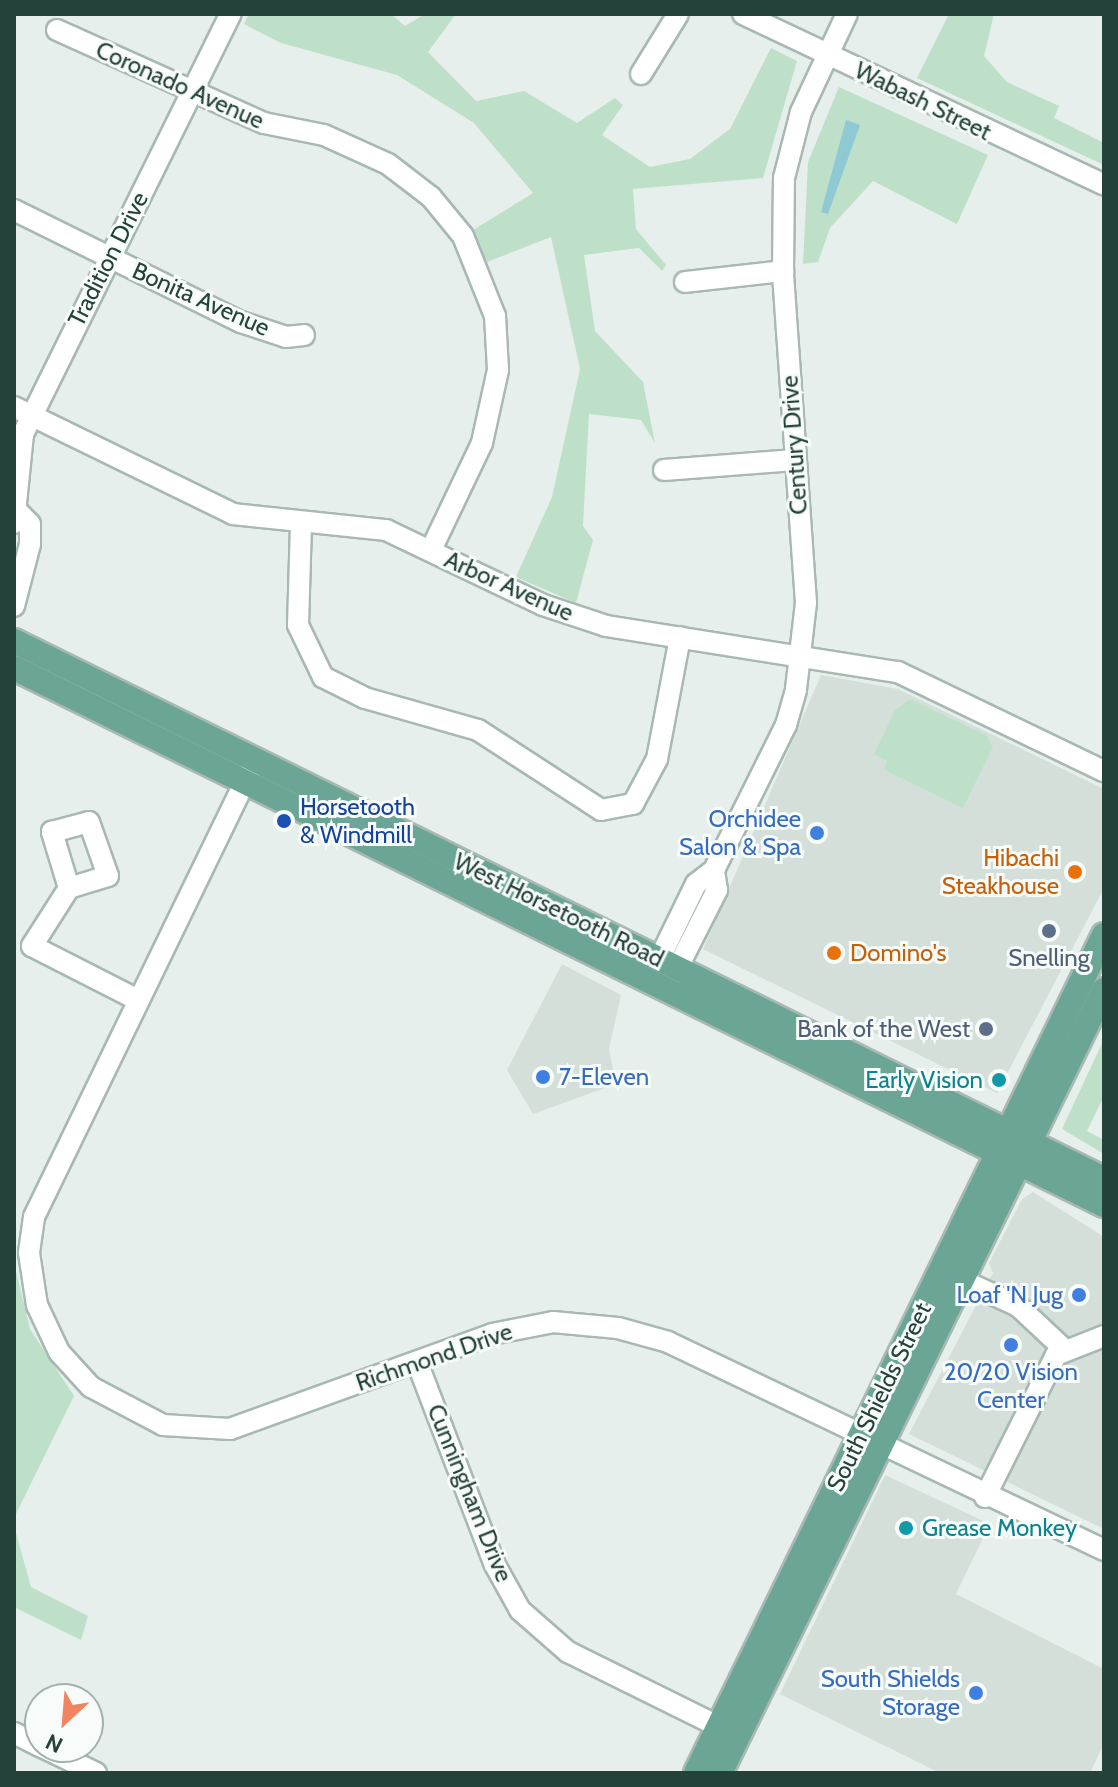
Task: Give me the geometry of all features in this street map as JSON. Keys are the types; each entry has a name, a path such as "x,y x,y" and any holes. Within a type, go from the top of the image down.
{"main road":[{"name":"West Horsetooth Road","path":"14,641 250,771 1014,1148 1104,1205"},
{"name":"West Horsetooth Road","path":"14,668 250,771"},
{"name":"South Shields Street","path":"870,1441 962,1280 1104,935"},
{"name":"South Shields Street","path":"696,1773 728,1731 1014,1148 1104,990"},
{"name":"West Horsetooth Road","path":"1014,1148 1104,1179"},
{"name":"South Shields Street","path":"720,1773 728,1731"}],"street":[{"name":"Tradition Drive","path":"14,606 30,544 30,524 17,518 18,452 23,411 192,94 231,14"},
{"path":"641,74 678,14"},
{"name":"Wabash Street","path":"743,14 1104,185"},
{"name":"Century Drive","path":"663,975 717,890 714,870 786,725 802,656 806,603 783,271 787,156 826,55 847,14"},
{"name":"Coronado Avenue","path":"57,30 192,94 388,164 431,197 476,260 495,316 496,390 482,443 431,550"},
{"name":"Bonita Avenue","path":"14,210 241,322 286,337 304,335"},
{"path":"685,282 783,271"},
{"name":"Arbor Avenue","path":"23,411 233,514 301,524 362,524 431,550 578,618 898,672 1104,771"},
{"path":"664,470 795,460"},
{"path":"301,524 298,625 323,677 365,698 478,730 601,810 633,804 657,759 680,637"},
{"path":"22,1238 42,1191 250,771"},
{"path":"69,888 32,946 138,1000"},
{"name":"Richmond Drive","path":"22,1238 37,1305 59,1352 107,1399 163,1425 242,1427 520,1327 618,1328 668,1342 985,1497 1104,1550"},
{"path":"962,1280 1018,1306 1065,1350"},
{"path":"985,1497 1044,1373 1065,1350 1104,1336"},
{"name":"Cunningham Drive","path":"417,1362 495,1565 520,1610 568,1652 728,1731"},
{"path":"76,1763 96,1773"}],"shaded area":[{"path":"821,675 898,689 1104,789 1104,888 997,1093 703,949"},
{"path":"562,964 621,995 609,1049 616,1084 533,1114 507,1070"},
{"path":"1033,1192 1104,1237 1104,1529 909,1434 993,1273 989,1263 1022,1199"},
{"path":"885,1475 990,1524 956,1594 1104,1669 1104,1743 1090,1773 940,1773 780,1694"}],"green space":[{"path":"249,14 391,14 405,26 425,14 456,14 428,52 476,101 524,91 577,123 615,98 623,105 602,135 650,167 690,159 730,129 771,48 797,61 763,178 633,189 636,229 666,265 662,271 639,248 584,255 595,331 643,382 655,443 641,420 589,414 583,526 593,540 576,603 516,577 552,497 580,369 551,237 487,262 470,232 533,193 474,123 397,75 281,43 244,24"},
{"path":"949,14 994,14 984,56 1007,82 1059,106 1054,118 1104,143 1104,165 917,78"},
{"path":"839,87 988,155 957,224 873,181 830,228 818,262 803,264 808,162"},
{"path":"910,699 986,735 993,747 963,808 884,770 887,761 874,754 895,710"},
{"path":"1104,1039 1104,1096 1087,1131 1104,1140 1104,1154 1062,1129"},
{"path":"14,1263 30,1329 74,1396 14,1518"},
{"path":"14,1526 31,1587 88,1616 81,1640 14,1607"}],"water":[{"path":"846,120 860,125 828,214 821,212"}],"place":[{"name":"Horsetooth & Windmill","path":"284,821"},
{"name":"Orchidee Salon & Spa","path":"817,833"},
{"name":"Hibachi Steakhouse","path":"1075,872"},
{"name":"Snelling","path":"1049,931"},
{"name":"Domino's","path":"834,953"},
{"name":"Bank of the West","path":"986,1029"},
{"name":"7-Eleven","path":"543,1077"},
{"name":"Early Vision","path":"999,1080"},
{"name":"Loaf 'N Jug","path":"1079,1295"},
{"name":"20/20 Vision Center","path":"1011,1345"},
{"name":"Grease Monkey","path":"906,1528"},
{"name":"South Shields Storage","path":"976,1693"}]}
